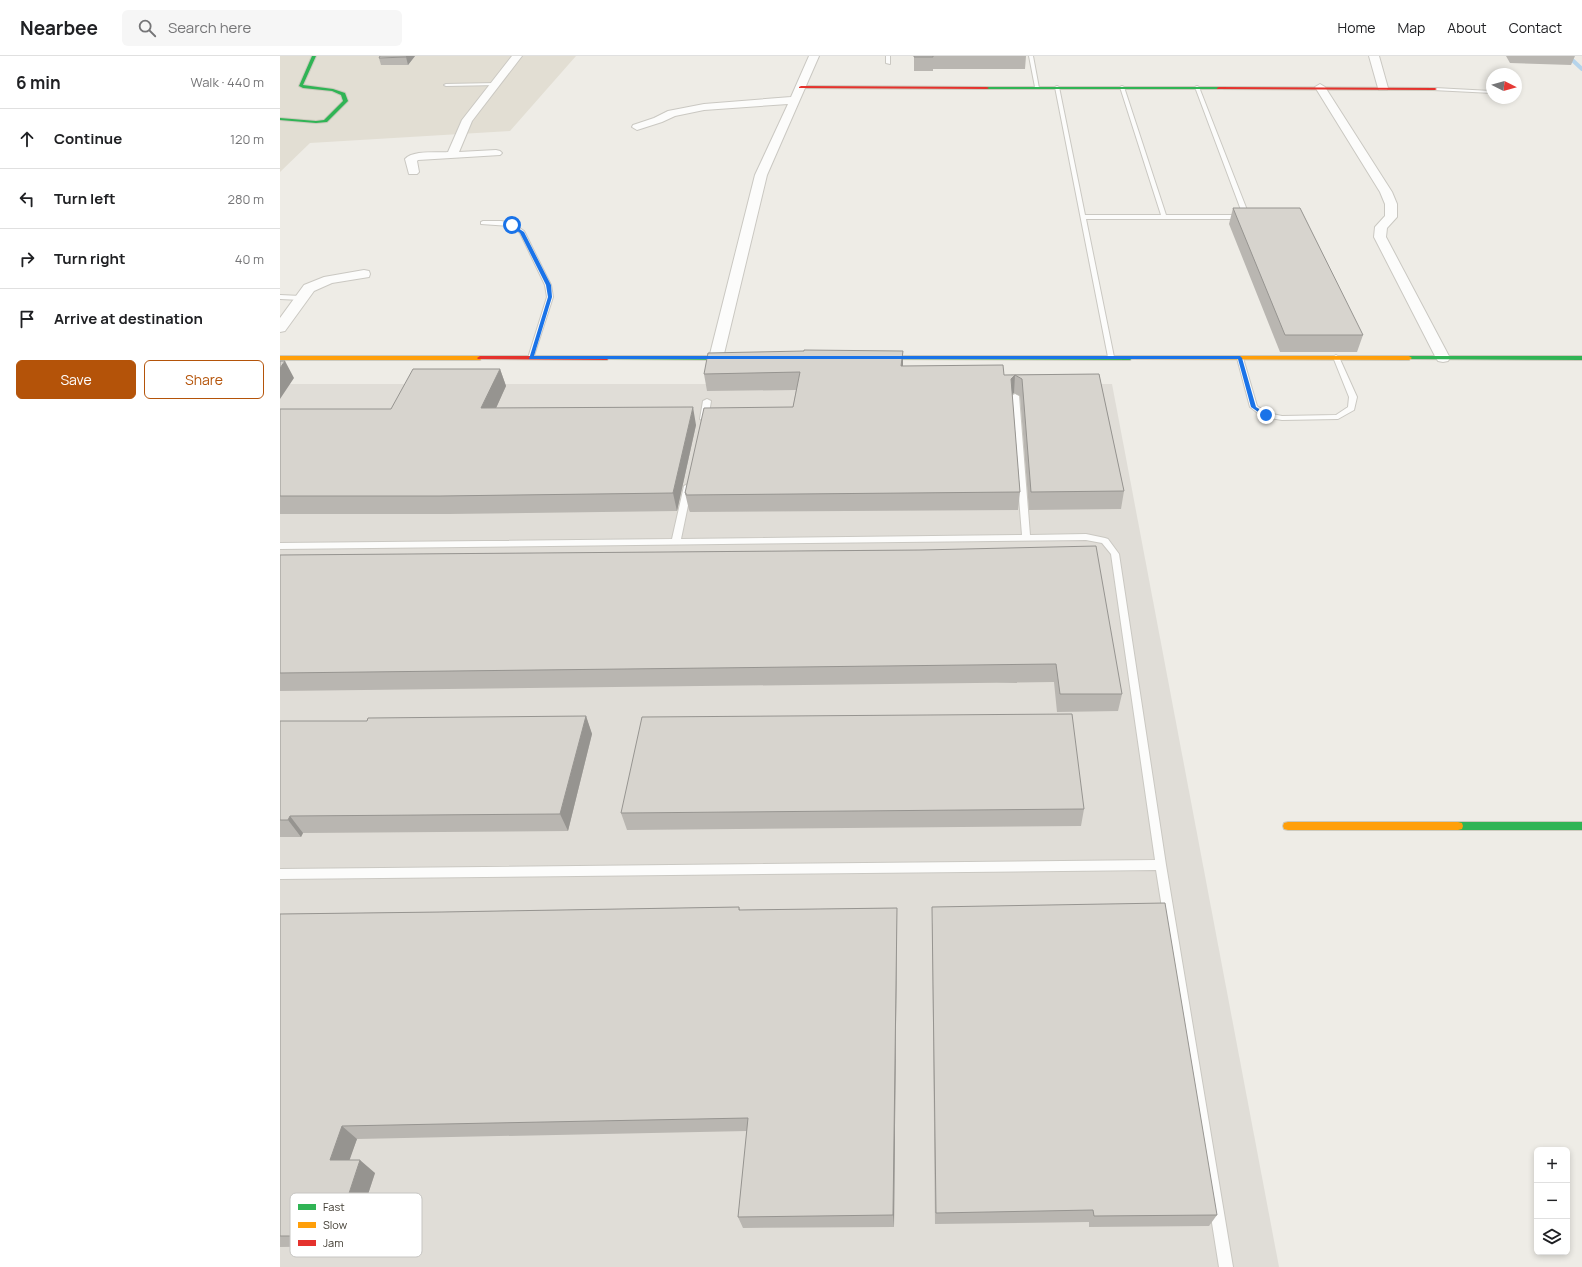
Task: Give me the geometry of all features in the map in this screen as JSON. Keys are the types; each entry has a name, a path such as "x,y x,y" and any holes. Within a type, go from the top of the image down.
{"street":[{"path":"280,119 316,122 325,121 346,101 343,94 333,90 310,88 301,85 314,56"},
{"path":"452,155 467,120 517,56"},
{"path":"716,358 762,175 814,56"},
{"path":"1374,56 1383,88"},
{"path":"801,87 1435,88"},
{"path":"1320,87 1386,192 1391,204 1391,216 1381,226 1380,237 1442,358"},
{"path":"637,127 658,120 672,113 704,107 795,100"},
{"path":"414,172 411,159 416,157 496,154"},
{"path":"280,328 309,288 329,280 364,274"},
{"path":"280,358 748,358"},
{"path":"866,358 1582,358"},
{"path":"1288,826 1582,826"}],"lane":[{"path":"888,56 888,63"},
{"path":"1032,56 1037,87"},
{"path":"446,85 496,84"},
{"path":"1057,87 1111,357"},
{"path":"1122,87 1164,217"},
{"path":"1084,217 1241,215 1244,210 1197,87"},
{"path":"1435,88 1486,92"},
{"path":"483,223 501,222 512,225 522,232 548,285 550,297 531,358"},
{"path":"280,297 302,298"},
{"path":"1240,358 1254,407 1266,415 1282,418 1338,417 1351,408 1353,397 1336,358"},
{"path":"1015,396 1026,537"},
{"path":"702,424 708,401"},
{"path":"676,541 690,479"},
{"path":"280,546 1026,537 1086,537 1105,541 1115,554 1161,865 1226,1267"},
{"path":"280,874 1161,865"}],"shaded area":[{"path":"280,56 576,56 510,131 310,143 280,172"},
{"path":"280,384 1112,384 1279,1267 280,1267"}],"building":[{"path":"380,56 407,56 379,58"},
{"path":"933,56 933,57 914,57"},
{"path":"1233,208 1300,208 1363,335 1285,335"},
{"path":"804,350 903,351 901,366 1003,365 1004,375 1099,374 1124,491 1031,492 1022,379 1015,375 1011,379 1020,492 686,495 685,493 704,408 793,407 800,372 704,374 708,353"},
{"path":"280,361 285,361 280,368"},
{"path":"413,369 500,369 481,408 693,407 673,493 440,496 280,496 280,409 391,409"},
{"path":"1096,546 1122,694 1060,694 1056,664 280,673 280,555 921,550"},
{"path":"1072,714 1084,809 621,813 642,717"},
{"path":"586,716 560,814 290,816 288,820 280,820 280,721 367,721 368,718"},
{"path":"1165,903 1217,1215 1094,1216 1093,1210 936,1213 932,907"},
{"path":"739,907 739,910 897,908 893,1215 738,1217 748,1118 342,1126 330,1160 360,1160 349,1193 290,1193 290,1236 280,1236 280,914"}],"waterway":[{"path":"1568,56 1582,69"}],"traffic: fast":[{"path":"280,119 316,122 325,121 346,101 343,94 333,90 303,87 301,85 314,56"},
{"path":"987,88 1219,88"},
{"path":"607,358 737,358"},
{"path":"873,358 1130,358"},
{"path":"1409,358 1582,358"},
{"path":"1458,826 1582,826"}],"traffic: slow":[{"path":"280,358 480,358"},
{"path":"1130,358 1409,358"},
{"path":"1288,826 1458,826"}],"traffic: jam":[{"path":"801,87 987,88"},
{"path":"1219,88 1435,89"},
{"path":"480,358 607,358"}],"route":[{"path":"512,225 522,232 548,285 550,297 531,358 1240,358 1254,407 1266,415"}]}
